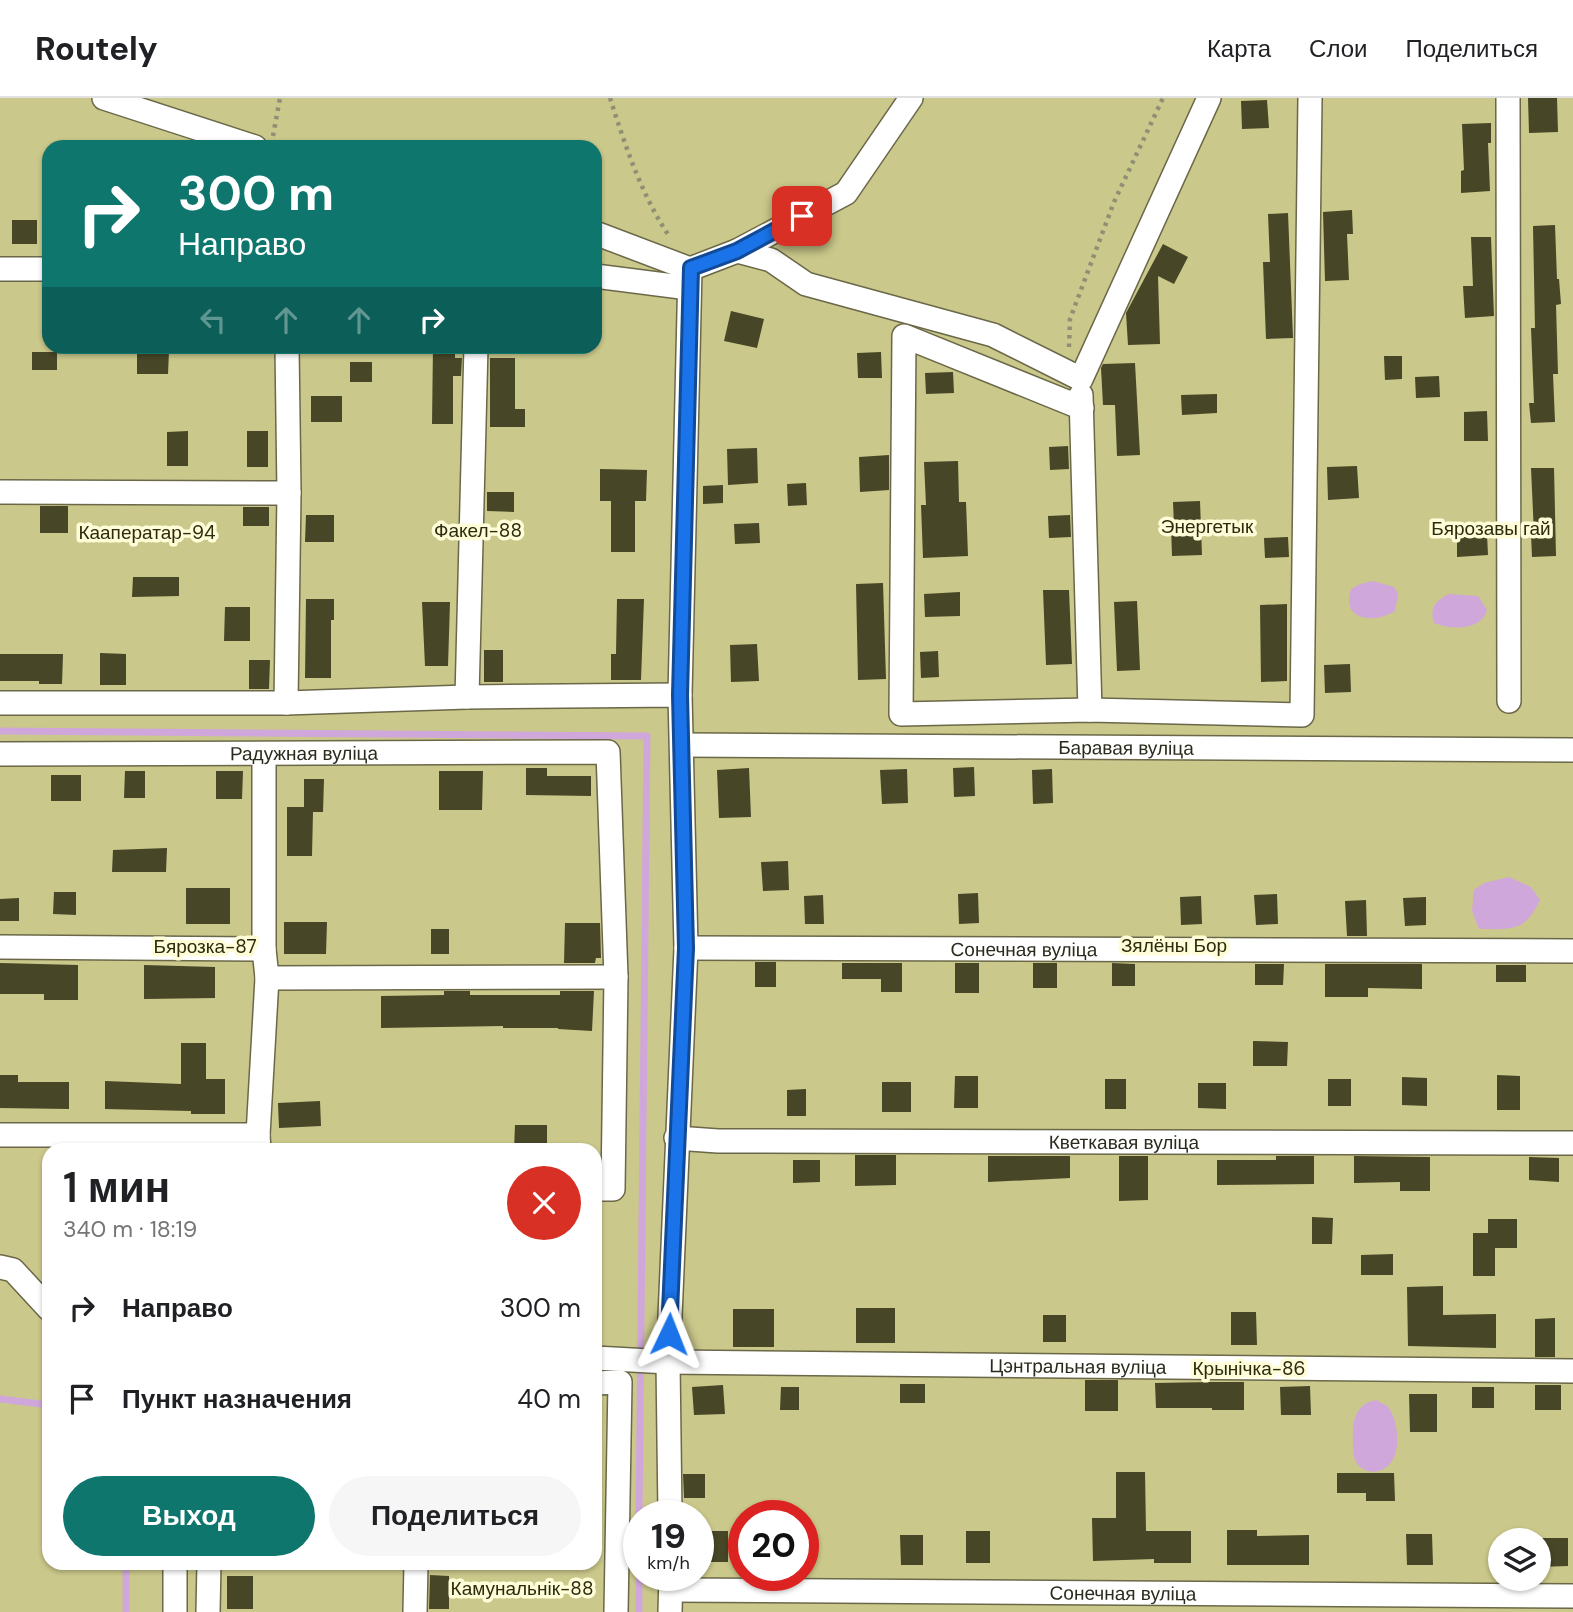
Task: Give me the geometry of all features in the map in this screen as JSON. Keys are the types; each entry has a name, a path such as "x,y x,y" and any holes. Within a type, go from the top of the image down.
{"street":[{"path":"104,98 233,140"},
{"path":"602,276 690,278 846,192 911,98"},
{"path":"1090,710 1082,408 1075,376 1209,98"},
{"path":"1082,408 904,336 901,714 1090,710 1302,715 1310,98"},
{"path":"1508,98 1509,701"},
{"path":"602,236 690,278"},
{"path":"737,251 771,260 807,284 993,335 1075,376"},
{"path":"0,270 42,269"},
{"path":"670,1500 668,1362 686,948 680,695 690,278"},
{"path":"286,703 289,492 287,354"},
{"path":"467,697 476,354"},
{"path":"0,492 289,492"},
{"path":"0,703 286,703 467,697 680,695"},
{"name":"Баравая вуліца","path":"681,745 1573,750"},
{"name":"Радужная вуліца","path":"0,754 608,752 617,977"},
{"path":"0,1135 259,1142 267,978 264,949 264,754"},
{"path":"0,947 264,949"},
{"name":"Сонечная вуліца","path":"686,948 1573,951"},
{"path":"267,978 617,977 613,1189 602,1189"},
{"name":"Кветкавая вуліца","path":"676,1138 718,1141 1573,1143"},
{"path":"0,1267 13,1270 42,1301"},
{"name":"Цэнтральная вуліца","path":"602,1357 668,1362 1573,1371"},
{"path":"602,1383 620,1382 616,1612"},
{"path":"175,1570 175,1612"},
{"path":"208,1612 209,1570"},
{"path":"415,1612 416,1570"},
{"name":"Сонечная вуліца","path":"671,1592 1573,1596"}],"path":[{"path":"272,140 280,98"},
{"path":"610,98 625,147 690,278"},
{"path":"1075,376 1070,319 1114,202 1163,98"}],"green space":[{"path":"0,98 1573,98 1573,1612 0,1612"}],"shaded area":[{"path":"1373,581 1394,587 1398,594 1395,611 1378,618 1361,617 1350,608 1351,589"},
{"path":"1449,594 1478,596 1487,610 1484,617 1472,625 1457,628 1434,623 1432,613 1435,605"},
{"path":"1509,877 1531,887 1540,900 1534,911 1516,927 1479,929 1472,911 1474,890 1484,883"},
{"path":"1377,1400 1390,1410 1396,1424 1397,1448 1392,1461 1384,1469 1374,1472 1364,1470 1355,1460 1353,1427 1359,1409"}],"building":[{"path":"1528,98 1557,98 1558,132 1529,133"},
{"path":"1267,100 1269,128 1242,129 1241,101"},
{"path":"1491,123 1491,143 1488,143 1490,191 1461,193 1461,171 1464,170 1462,124"},
{"path":"1352,210 1353,234 1347,234 1349,280 1325,281 1323,212"},
{"path":"1288,213 1293,338 1266,339 1263,262 1270,262 1268,214"},
{"path":"12,220 37,220 37,244 12,244"},
{"path":"1555,225 1561,304 1556,305 1558,374 1553,374 1555,422 1531,423 1529,403 1534,403 1531,328 1535,328 1533,226"},
{"path":"1471,237 1491,237 1494,316 1465,318 1463,286 1473,286"},
{"path":"1163,244 1188,257 1174,284 1158,276 1160,344 1128,345 1126,313"},
{"path":"731,311 764,319 757,348 724,341"},
{"path":"32,352 57,354 57,370 32,370"},
{"path":"881,352 882,378 858,378 857,353"},
{"path":"137,354 169,354 168,374 137,374"},
{"path":"433,354 455,354 455,358 462,358 461,376 453,376 453,424 432,424"},
{"path":"1384,356 1402,356 1402,379 1385,380"},
{"path":"490,358 515,358 515,409 525,409 525,427 490,427"},
{"path":"350,362 372,362 372,382 350,382"},
{"path":"1135,363 1140,455 1117,456 1115,405 1103,405 1101,368 1103,364"},
{"path":"953,372 954,393 926,394 925,373"},
{"path":"1439,376 1440,397 1416,398 1415,377"},
{"path":"1217,394 1217,413 1182,415 1181,395"},
{"path":"311,396 342,396 342,422 311,422"},
{"path":"1487,411 1488,441 1464,441 1464,412"},
{"path":"188,431 188,466 167,466 167,432"},
{"path":"247,431 268,431 268,467 247,467"},
{"path":"1068,446 1069,469 1050,470 1049,447"},
{"path":"757,448 758,483 728,485 727,449"},
{"path":"889,455 889,490 860,492 859,457"},
{"path":"958,461 959,502 966,502 968,556 923,558 921,505 926,505 924,462"},
{"path":"1357,466 1359,498 1328,500 1327,467"},
{"path":"1531,468 1554,468 1556,556 1532,557 1531,534 1534,534"},
{"path":"600,469 647,470 646,501 635,501 635,552 611,552 611,501 600,501"},
{"path":"806,483 807,505 788,506 787,484"},
{"path":"723,485 723,503 703,504 703,486"},
{"path":"487,492 514,492 514,512 487,511"},
{"path":"1200,501 1202,555 1172,556 1173,502"},
{"path":"40,506 68,506 68,533 40,533"},
{"path":"243,507 269,507 269,526 243,526"},
{"path":"306,515 334,515 334,542 305,542"},
{"path":"1070,515 1071,537 1049,538 1048,516"},
{"path":"759,523 760,543 735,544 734,524"},
{"path":"1487,534 1488,555 1457,557 1457,536"},
{"path":"1288,537 1289,557 1265,558 1264,538"},
{"path":"133,577 179,577 179,596 132,597"},
{"path":"883,583 886,679 858,680 856,584"},
{"path":"1043,590 1069,590 1072,664 1046,665"},
{"path":"960,592 960,616 925,617 924,594"},
{"path":"306,599 334,599 334,620 331,620 331,678 305,678"},
{"path":"617,599 644,599 641,680 611,680 611,654 616,654"},
{"path":"1137,601 1140,670 1117,671 1114,602"},
{"path":"422,602 450,602 448,666 425,666"},
{"path":"1287,604 1287,681 1261,682 1260,605"},
{"path":"225,607 250,607 250,641 224,641"},
{"path":"757,644 759,681 731,682 730,645"},
{"path":"484,650 503,650 503,682 484,682"},
{"path":"938,651 939,677 921,678 920,652"},
{"path":"100,653 126,654 126,685 100,685"},
{"path":"0,654 63,654 62,684 0,681"},
{"path":"249,660 270,660 269,689 249,689"},
{"path":"1350,664 1351,692 1325,693 1324,665"},
{"path":"974,767 975,796 954,797 953,768"},
{"path":"526,768 547,768 547,776 591,776 591,796 526,795"},
{"path":"749,768 751,817 719,818 717,770"},
{"path":"907,769 908,803 882,804 880,770"},
{"path":"1052,769 1053,803 1033,804 1032,770"},
{"path":"125,771 145,771 145,798 124,798"},
{"path":"216,771 243,771 242,799 216,799"},
{"path":"439,771 483,771 482,810 439,810"},
{"path":"51,775 81,775 81,801 51,801"},
{"path":"304,779 324,779 323,812 313,812 312,856 287,856 287,807 304,807"},
{"path":"167,848 166,872 112,872 113,850"},
{"path":"788,861 789,890 763,891 761,862"},
{"path":"186,888 230,888 230,924 186,924"},
{"path":"54,892 76,892 76,915 53,914"},
{"path":"978,893 979,923 959,924 958,894"},
{"path":"1277,894 1278,924 1256,925 1254,895"},
{"path":"823,895 824,924 805,924 804,896"},
{"path":"1201,896 1202,924 1181,925 1180,897"},
{"path":"1426,897 1426,925 1405,926 1403,898"},
{"path":"19,898 19,921 0,921 0,899"},
{"path":"1366,900 1367,936 1347,936 1345,901"},
{"path":"284,922 327,922 326,954 284,954"},
{"path":"565,923 600,923 601,958 596,958 595,963 564,963"},
{"path":"431,929 449,929 449,954 431,954"},
{"path":"755,962 776,962 776,987 755,987"},
{"path":"0,963 78,965 78,1000 44,1000 44,994 0,994"},
{"path":"842,963 902,963 902,992 881,992 881,979 842,979"},
{"path":"955,963 979,963 979,993 955,993"},
{"path":"1033,963 1057,963 1057,988 1033,988"},
{"path":"1112,963 1135,964 1135,986 1112,986"},
{"path":"1255,964 1284,964 1283,985 1255,985"},
{"path":"1325,964 1422,964 1422,989 1368,988 1368,997 1325,997"},
{"path":"144,965 215,967 215,998 144,999"},
{"path":"1496,965 1526,965 1526,982 1496,982"},
{"path":"444,991 470,991 470,995 560,995 560,991 594,991 592,1031 503,1026 381,1028 381,996 444,995"},
{"path":"1253,1041 1288,1042 1287,1066 1253,1066"},
{"path":"181,1043 206,1043 206,1079 225,1079 225,1114 105,1109 105,1081 181,1084"},
{"path":"0,1075 18,1075 18,1082 69,1082 69,1109 0,1108"},
{"path":"1497,1075 1520,1076 1520,1110 1497,1110"},
{"path":"955,1076 978,1076 978,1108 954,1108"},
{"path":"1402,1077 1427,1078 1427,1106 1402,1105"},
{"path":"1105,1079 1126,1079 1126,1109 1105,1109"},
{"path":"1328,1079 1351,1079 1351,1106 1328,1106"},
{"path":"882,1082 911,1082 911,1112 882,1112"},
{"path":"1198,1083 1226,1083 1226,1109 1198,1108"},
{"path":"806,1089 806,1116 787,1116 787,1090"},
{"path":"320,1101 321,1126 279,1128 278,1103"},
{"path":"515,1125 547,1125 547,1143 514,1143"},
{"path":"855,1155 896,1155 896,1185 855,1186"},
{"path":"988,1156 1070,1156 1070,1178 988,1182"},
{"path":"1119,1156 1148,1156 1148,1200 1119,1201"},
{"path":"1276,1156 1314,1156 1314,1184 1217,1185 1217,1160 1276,1160"},
{"path":"1354,1156 1430,1157 1430,1191 1400,1191 1400,1182 1354,1183"},
{"path":"1529,1157 1559,1158 1559,1182 1529,1180"},
{"path":"793,1160 820,1160 820,1182 793,1183"},
{"path":"1312,1217 1333,1218 1332,1244 1312,1244"},
{"path":"1488,1219 1517,1219 1517,1248 1495,1248 1495,1276 1473,1276 1473,1233 1488,1233"},
{"path":"1393,1254 1393,1275 1361,1275 1361,1255"},
{"path":"1443,1286 1443,1315 1496,1314 1496,1348 1408,1346 1407,1287"},
{"path":"856,1308 895,1308 895,1343 856,1343"},
{"path":"733,1309 774,1309 774,1347 733,1347"},
{"path":"1231,1312 1256,1312 1257,1345 1231,1345"},
{"path":"1043,1315 1066,1315 1066,1342 1043,1342"},
{"path":"1555,1318 1555,1357 1535,1357 1535,1319"},
{"path":"1085,1380 1118,1380 1118,1411 1085,1411"},
{"path":"1244,1382 1244,1410 1156,1408 1155,1383"},
{"path":"900,1384 925,1384 925,1403 900,1403"},
{"path":"723,1385 725,1414 694,1415 692,1387"},
{"path":"1535,1385 1561,1385 1561,1410 1535,1410"},
{"path":"1310,1386 1311,1415 1281,1415 1280,1387"},
{"path":"781,1387 799,1387 799,1410 780,1410"},
{"path":"1472,1387 1494,1387 1494,1408 1472,1408"},
{"path":"1409,1394 1437,1394 1437,1432 1410,1432"},
{"path":"1116,1472 1145,1472 1146,1531 1191,1531 1191,1563 1154,1563 1154,1559 1093,1561 1092,1518 1116,1518"},
{"path":"1337,1473 1394,1473 1395,1501 1366,1501 1366,1493 1337,1493"},
{"path":"683,1474 705,1474 705,1498 684,1498"},
{"path":"1227,1530 1257,1530 1257,1536 1309,1535 1309,1565 1227,1565"},
{"path":"714,1531 728,1531 728,1562 714,1562"},
{"path":"966,1531 990,1531 990,1563 966,1563"},
{"path":"1406,1534 1432,1534 1433,1565 1407,1565"},
{"path":"900,1535 923,1535 923,1565 901,1565"},
{"path":"1551,1538 1568,1538 1568,1566 1551,1567"},
{"path":"430,1575 449,1576 449,1609 429,1609"},
{"path":"227,1576 253,1576 253,1609 227,1609"}],"waterway":[{"path":"0,731 647,736 639,1500"},
{"path":"0,1399 42,1404"},
{"path":"126,1570 126,1612"},
{"path":"639,1591 639,1612"}],"route":[{"path":"669,1334 686,948 680,695 691,268 737,251 802,216"}],"park label":[{"name":"Энергетык","path":"1207,526"},
{"name":"Бярозавы гай","path":"1491,528"},
{"name":"Факел-88","path":"478,530"},
{"name":"Кааператар-94","path":"147,532"},
{"name":"Зялёны Бор","path":"1174,945"},
{"name":"Бярозка-87","path":"205,946"},
{"name":"Крынічка-86","path":"1249,1368"},
{"name":"Камунальнік-88","path":"522,1588"}]}
